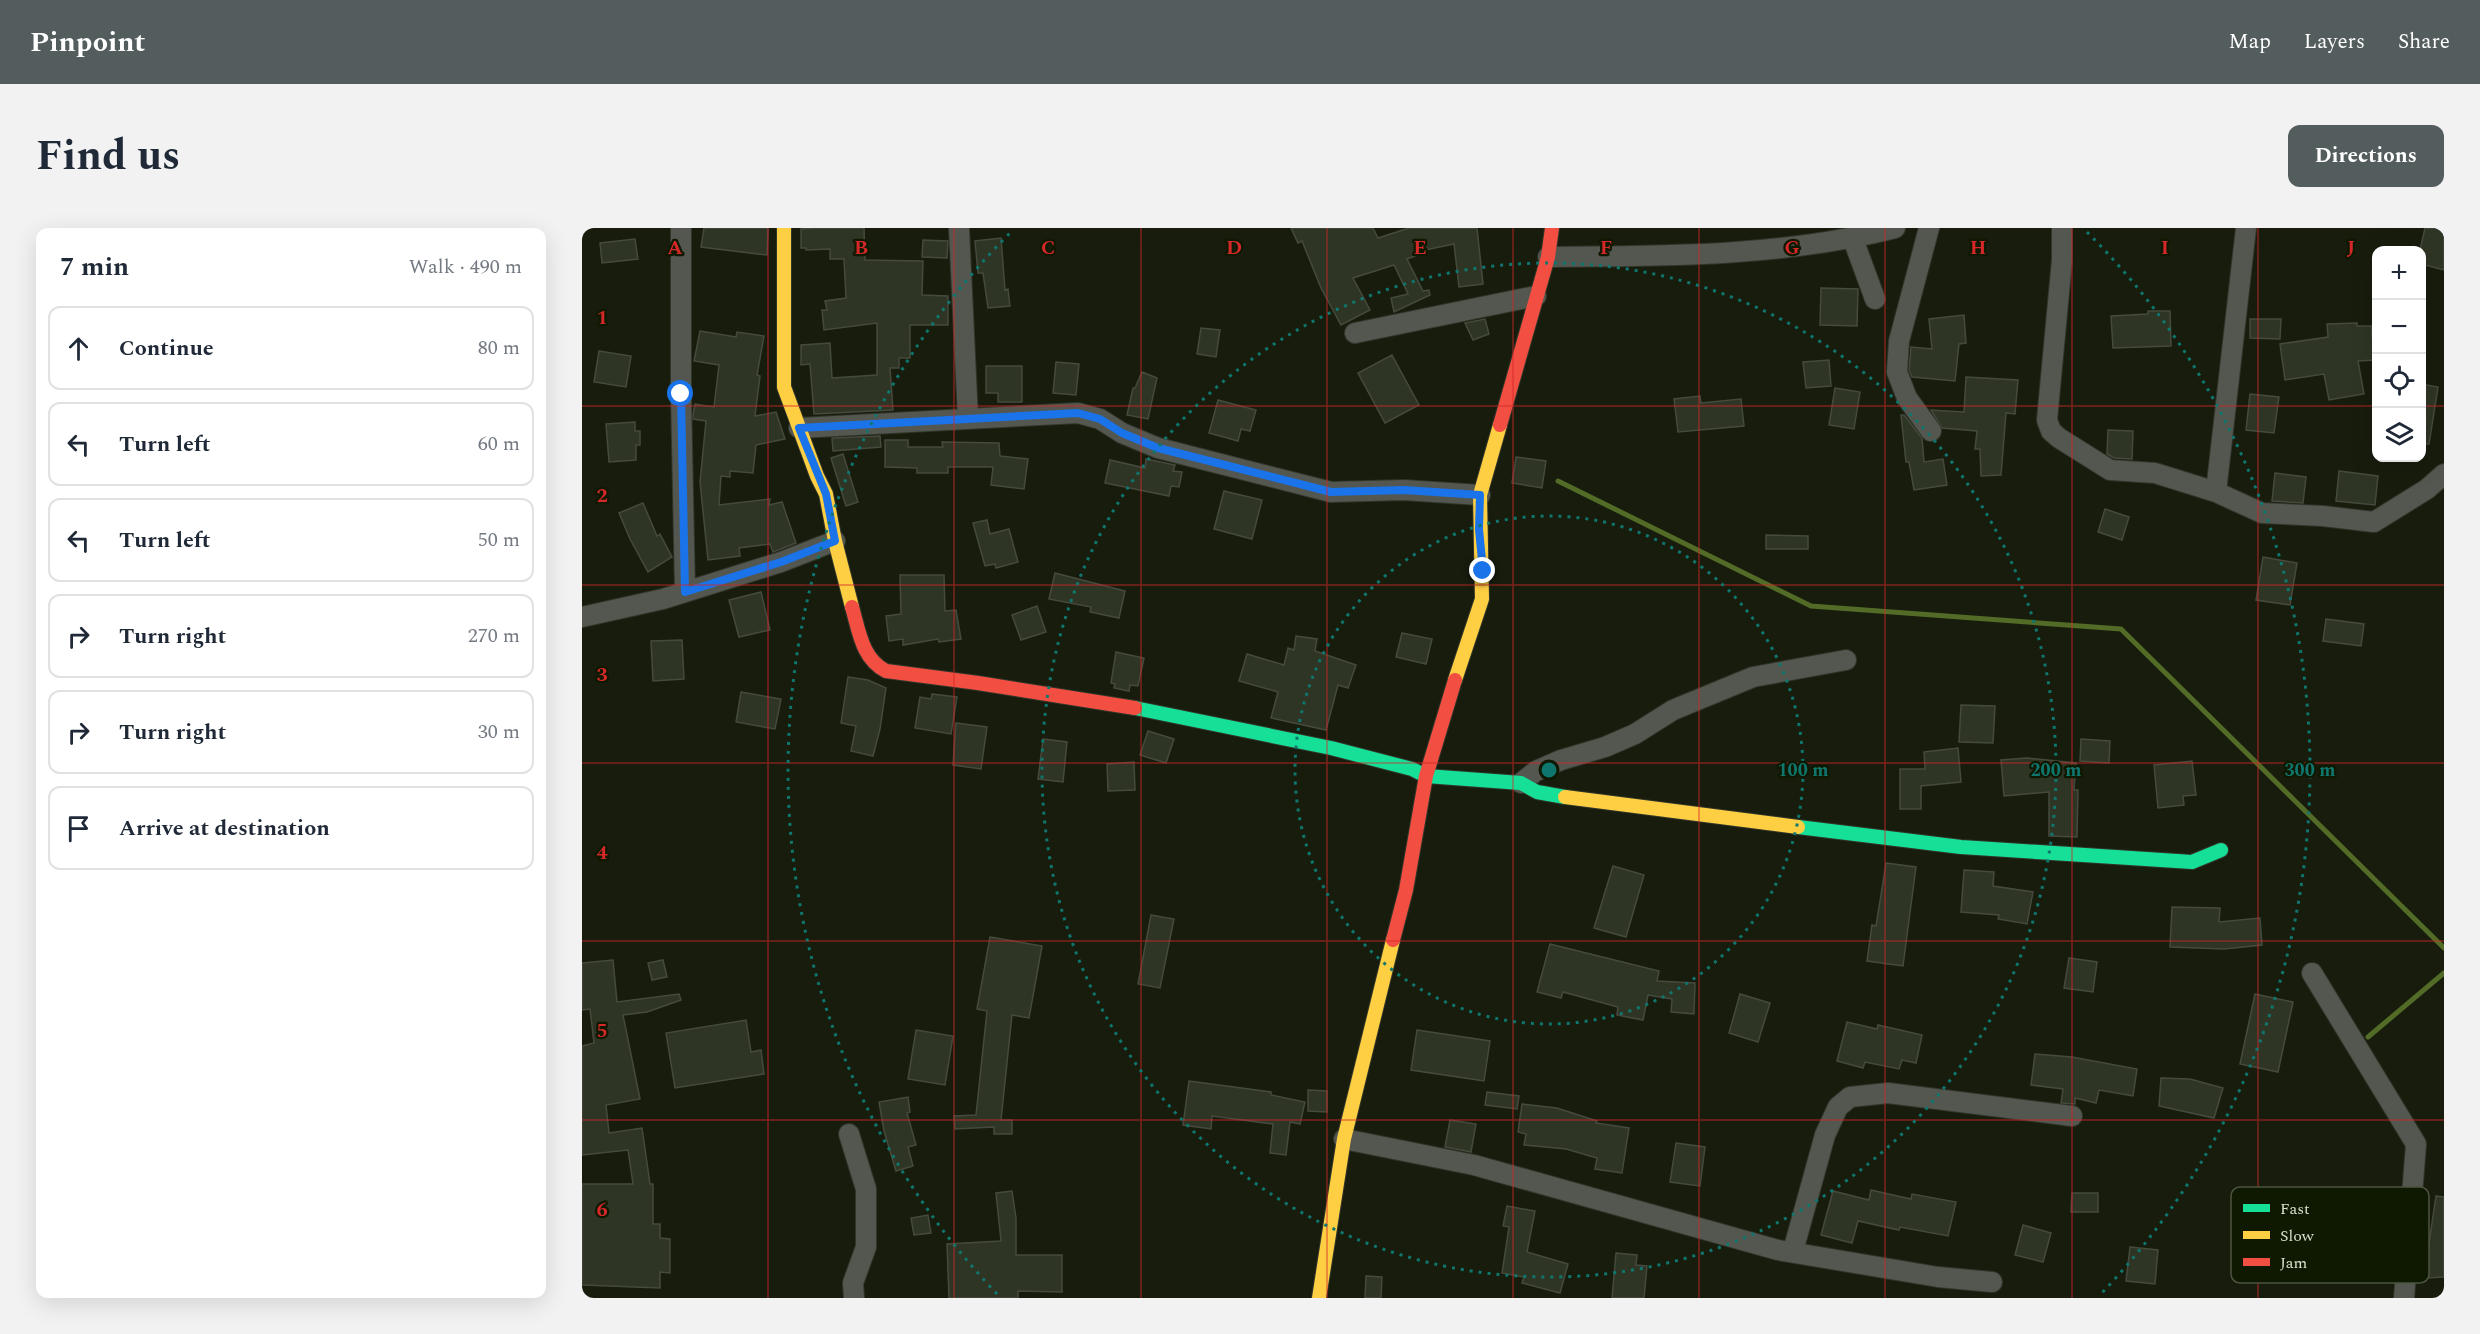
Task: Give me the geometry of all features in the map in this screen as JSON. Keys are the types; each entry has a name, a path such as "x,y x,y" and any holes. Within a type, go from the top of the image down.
{"street":[{"path":"681,228 681,394 685,592"},
{"path":"784,228 784,387 826,494 835,541 860,635 868,657 876,666 886,671 978,683 1138,709 1331,748 1412,769 1426,776 1521,783 1537,792 1602,803 1961,847 2192,862 2221,850"},
{"path":"959,228 968,419"},
{"path":"1319,1298 1344,1139 1406,890 1426,776 1444,713 1482,599 1480,495 1548,257 1552,228"},
{"path":"1548,257 1761,252 1853,239 1895,228"},
{"path":"1929,228 1899,341 1897,372 1906,398 1931,430"},
{"path":"2062,228 2062,260 2047,420 2051,431 2110,470 2155,473 2216,492 2262,513 2323,516 2374,522 2427,489 2444,474"},
{"path":"2216,492 2246,228"},
{"path":"1853,239 1875,299"},
{"path":"1355,333 1536,296"},
{"path":"799,428 1078,413 1100,419 1122,433 1158,448 1331,492 1404,490 1480,495"},
{"path":"582,617 685,592 781,562 835,541"},
{"path":"1521,783 1536,771 1561,759 1605,747 1635,734 1673,710 1753,677 1846,660"},
{"path":"2312,973 2416,1144 2413,1187"},
{"path":"1793,1251 1825,1135 1838,1107 1850,1096 1888,1093 2072,1116"},
{"path":"849,1134 866,1189 866,1247 853,1283 854,1298"},
{"path":"1344,1139 1474,1165 1778,1250 1938,1277 1992,1282"},
{"path":"2404,1298 2405,1283"}],"building":[{"path":"704,228 768,228 767,255 701,247"},
{"path":"864,228 865,260 923,261 922,295 948,296 948,325 910,325 910,358 899,358 899,368 890,368 893,410 814,414 810,364 801,365 801,345 830,343 832,378 877,375 877,323 824,330 822,310 827,310 825,301 846,298 844,259 830,259 830,249 806,250 806,248 801,248 801,229"},
{"path":"1291,228 1373,228 1378,238 1409,228 1477,228 1483,284 1459,287 1454,244 1425,250 1426,252 1407,259 1423,291 1429,290 1430,295 1394,312 1391,298 1408,294 1394,265 1353,278 1370,310 1341,325 1321,288 1302,241 1298,243"},
{"path":"2425,228 2444,228 2444,270 2426,265 2426,246 2421,246"},
{"path":"1001,238 1005,290 1008,289 1010,306 988,308 983,273 978,273 975,241"},
{"path":"635,239 638,259 602,263 600,243"},
{"path":"923,240 948,241 947,258 922,257"},
{"path":"1821,288 1858,289 1857,326 1820,325"},
{"path":"2148,311 2170,311 2171,346 2113,348 2111,316 2148,314"},
{"path":"1964,315 1966,343 1959,344 1955,381 1912,377 1909,370 1911,347 1932,349 1929,319"},
{"path":"1485,319 1489,334 1473,340 1465,323"},
{"path":"2250,319 2281,319 2280,339 2250,338"},
{"path":"2357,323 2357,326 2372,326 2372,360 2358,361 2364,394 2329,400 2324,374 2285,380 2280,344 2328,337 2327,324"},
{"path":"1201,328 1220,330 1216,357 1197,354"},
{"path":"700,331 736,337 737,332 764,336 757,375 760,376 755,416 776,412 785,439 756,445 753,473 730,471 730,477 721,476 719,505 770,499 769,505 782,502 796,543 773,552 770,544 739,548 740,556 708,560 700,482 706,421 693,419 693,415 695,404 714,407 719,365 694,361"},
{"path":"599,351 631,356 626,387 594,382"},
{"path":"1392,355 1419,405 1385,423 1358,373"},
{"path":"1829,360 1831,386 1806,388 1803,362"},
{"path":"1056,362 1079,364 1076,395 1053,393"},
{"path":"986,366 1022,366 1022,402 998,402 998,393 986,393"},
{"path":"1142,372 1157,378 1148,419 1127,415 1133,388"},
{"path":"1966,377 2018,380 2015,414 2006,413 2001,475 1981,476 1980,449 1975,449 1977,431 1942,428 1931,410 1964,412"},
{"path":"2426,385 2438,387 2429,444 2426,444"},
{"path":"1835,388 1860,392 1854,429 1829,425"},
{"path":"2250,394 2279,397 2274,433 2246,430"},
{"path":"1700,396 1701,403 1741,399 1744,426 1678,432 1674,399"},
{"path":"1218,400 1256,410 1250,431 1241,429 1238,441 1209,433"},
{"path":"1901,415 1904,415 1922,438 1924,462 1943,459 1947,485 1914,490 1909,462 1906,462"},
{"path":"635,422 635,431 640,431 640,445 636,445 636,460 609,462 606,424"},
{"path":"2108,430 2133,431 2132,459 2114,458 2107,454"},
{"path":"880,436 881,447 833,451 832,438"},
{"path":"885,440 908,440 908,447 943,447 942,442 999,443 1000,456 1028,459 1024,489 991,485 993,467 948,467 948,473 917,473 917,468 885,467"},
{"path":"843,454 858,502 846,506 831,458"},
{"path":"1516,457 1546,461 1542,488 1512,483"},
{"path":"1146,459 1175,465 1173,471 1182,472 1179,487 1171,486 1169,496 1105,483 1110,460 1145,468"},
{"path":"2339,471 2378,476 2375,505 2336,501"},
{"path":"2275,473 2306,477 2303,503 2272,501"},
{"path":"1224,491 1262,500 1252,539 1214,529"},
{"path":"643,503 657,536 660,534 672,557 648,572 619,513"},
{"path":"2105,509 2129,517 2122,540 2098,532"},
{"path":"987,520 990,534 1009,529 1018,562 996,568 995,564 985,566 973,523"},
{"path":"1766,535 1808,536 1808,549 1766,549"},
{"path":"2263,557 2297,563 2290,605 2256,600"},
{"path":"1055,573 1125,591 1119,618 1090,612 1091,607 1049,599"},
{"path":"900,575 944,575 945,611 956,610 961,639 939,642 938,639 903,645 903,639 889,641 886,616 901,614"},
{"path":"761,592 770,630 739,637 729,600"},
{"path":"1037,606 1046,632 1021,640 1012,615"},
{"path":"2326,619 2364,624 2361,646 2323,641"},
{"path":"1402,633 1432,639 1426,664 1396,657"},
{"path":"1296,636 1317,639 1315,651 1356,665 1348,688 1338,685 1326,730 1271,718 1278,692 1239,681 1247,654 1284,665 1288,648 1294,650"},
{"path":"682,640 684,679 653,681 651,641"},
{"path":"1116,652 1144,658 1138,686 1130,685 1129,691 1114,688 1115,684 1111,683"},
{"path":"848,677 868,680 886,688 880,729 873,756 851,751 856,726 841,723"},
{"path":"741,692 781,699 775,729 736,722"},
{"path":"932,694 957,697 951,734 915,728 920,697 931,699"},
{"path":"1961,705 1995,706 1993,743 1959,742"},
{"path":"956,723 987,727 981,769 953,765"},
{"path":"1148,731 1174,739 1166,763 1140,755"},
{"path":"1043,739 1067,742 1063,782 1038,779"},
{"path":"2081,739 2110,741 2109,763 2080,761"},
{"path":"1958,748 1961,782 1921,786 1921,809 1900,809 1900,769 1925,769 1924,752"},
{"path":"2027,758 2076,763 2074,790 2078,790 2077,837 2049,836 2049,792 2004,796 2001,760"},
{"path":"2192,761 2196,795 2183,796 2184,805 2158,808 2154,765"},
{"path":"1134,762 1135,790 1108,791 1107,764"},
{"path":"1886,863 1916,867 1903,966 1867,961 1872,925 1876,926"},
{"path":"1613,866 1644,875 1626,937 1594,928"},
{"path":"1964,870 1994,872 1993,886 2033,892 2027,924 1998,919 1999,915 1961,912"},
{"path":"2172,907 2220,908 2219,922 2260,918 2262,945 2224,949 2170,947"},
{"path":"1151,915 1174,919 1160,988 1138,984"},
{"path":"990,937 1042,946 1029,1018 1012,1015 1001,1120 1012,1120 1012,1134 994,1134 994,1127 955,1129 954,1116 976,1115 987,1011 977,1009"},
{"path":"1550,944 1659,971 1657,981 1695,983 1694,1014 1671,1012 1672,999 1648,995 1643,1020 1617,1015 1618,1007 1563,992 1561,998 1537,992"},
{"path":"2069,958 2097,962 2093,992 2064,988"},
{"path":"613,960 617,1002 679,994 681,1000 647,1012 623,1015 640,1099 606,1105 609,1133 642,1128 650,1184 653,1184 653,1224 660,1224 660,1238 670,1239 670,1273 660,1272 660,1288 582,1285 582,1184 633,1184 628,1150 582,1155 582,1046 594,1043 590,1009 582,1010 582,963"},
{"path":"663,960 667,977 652,980 648,963"},
{"path":"1740,994 1770,1003 1758,1042 1729,1033"},
{"path":"2255,994 2293,1002 2278,1072 2240,1064"},
{"path":"746,1020 751,1052 761,1050 764,1074 675,1088 666,1033"},
{"path":"1847,1022 1877,1029 1878,1025 1922,1035 1916,1063 1902,1060 1899,1069 1865,1062 1863,1068 1837,1061"},
{"path":"916,1030 953,1036 945,1085 908,1079"},
{"path":"1417,1030 1490,1041 1484,1081 1411,1070"},
{"path":"2035,1054 2072,1057 2137,1069 2133,1096 2099,1090 2096,1103 2075,1098 2075,1104 2061,1103 2063,1089 2031,1085"},
{"path":"2161,1078 2190,1079 2223,1088 2214,1118 2159,1106"},
{"path":"1189,1081 1271,1092 1271,1095 1305,1102 1300,1124 1290,1122 1286,1155 1270,1153 1273,1124 1212,1116 1211,1129 1183,1125"},
{"path":"1308,1090 1327,1091 1327,1112 1308,1111"},
{"path":"1487,1092 1519,1096 1517,1109 1485,1105"},
{"path":"908,1097 910,1112 907,1113 916,1145 908,1147 913,1166 896,1171 884,1131 879,1102"},
{"path":"1522,1104 1557,1108 1597,1121 1596,1123 1629,1128 1622,1173 1595,1169 1597,1158 1566,1149 1524,1145 1526,1134 1518,1132"},
{"path":"1450,1120 1476,1124 1471,1152 1445,1147"},
{"path":"1676,1143 1705,1147 1700,1186 1670,1182"},
{"path":"1871,1190 1911,1199 1912,1194 1956,1202 1948,1236 1900,1227 1899,1230 1858,1221 1852,1243 1821,1235 1833,1191 1869,1200"},
{"path":"1012,1191 1016,1218 1016,1255 1062,1255 1062,1292 1018,1291 1018,1298 949,1298 947,1244 1001,1241 996,1193"},
{"path":"2072,1193 2098,1193 2098,1212 2071,1212"},
{"path":"2436,1196 2444,1197 2444,1277 2429,1278 2429,1243"},
{"path":"1507,1206 1535,1211 1527,1252 1568,1264 1560,1293 1522,1283 1524,1277 1502,1273 1509,1227 1503,1226"},
{"path":"928,1215 931,1233 914,1235 911,1218"},
{"path":"2023,1225 2051,1233 2043,1262 2015,1255"},
{"path":"2130,1247 2158,1250 2155,1284 2126,1281"},
{"path":"1616,1253 1637,1255 1636,1265 1647,1266 1644,1298 1612,1298"},
{"path":"1366,1276 1382,1277 1381,1298 1365,1298"}],"waterway":[{"path":"1558,481 1811,606 2121,629 2444,948"},
{"path":"2368,1037 2444,973"}],"traffic: fast":[{"path":"1135,708 1331,748 1412,769 1426,776 1521,783 1537,792 1565,797"},
{"path":"1798,827 1961,847 2192,862 2221,850"}],"traffic: slow":[{"path":"784,228 784,387 817,476 826,494 852,607"},
{"path":"1455,680 1482,599 1480,495 1500,425"},
{"path":"1565,797 1798,827"},
{"path":"1319,1298 1344,1139 1393,940"}],"traffic: jam":[{"path":"1500,425 1548,257 1552,228"},
{"path":"852,607 867,652 878,666 886,671 1135,708"},
{"path":"1393,940 1406,890 1426,776 1455,680"}],"route":[{"path":"681,394 685,592 781,562 835,541 826,494 799,428 1078,413 1100,419 1122,433 1158,448 1331,492 1370,489 1480,495 1479,529 1483,571"}]}
